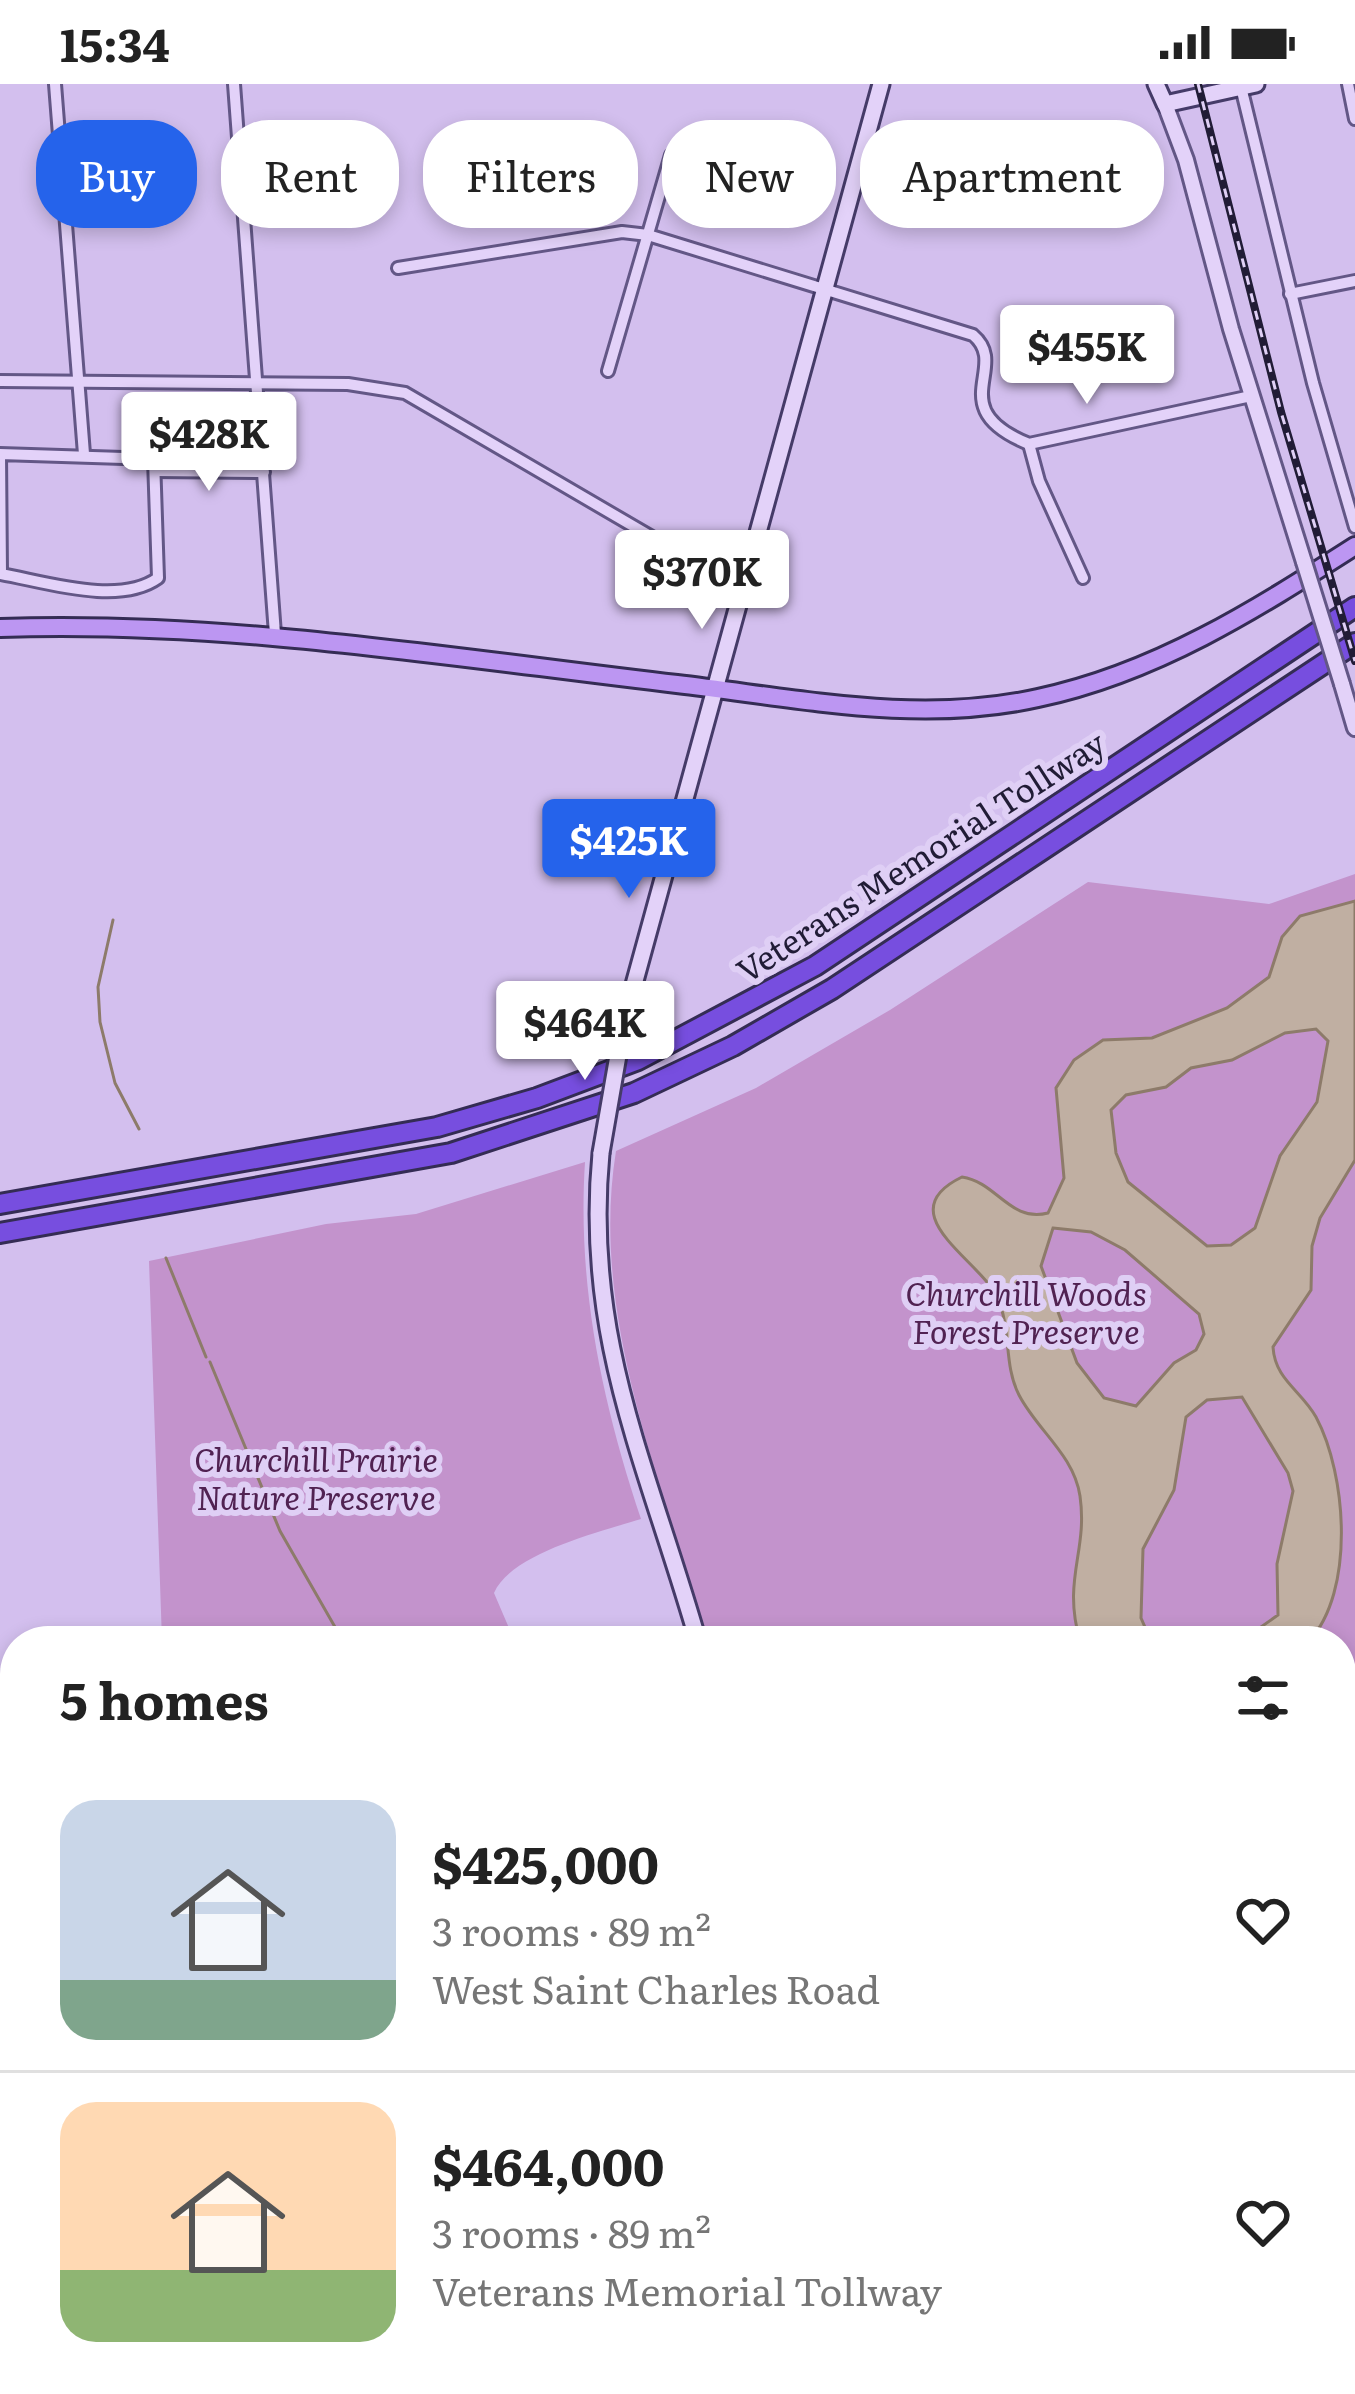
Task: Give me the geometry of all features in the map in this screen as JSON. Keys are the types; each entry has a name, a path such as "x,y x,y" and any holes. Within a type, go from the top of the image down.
{"highway":[{"name":"Veterans Memorial Tollway","path":"0,1204 437,1127 537,1098 638,1060 814,966 1355,608"},
{"name":"Veterans Memorial Tollway","path":"0,1233 451,1153 634,1093 733,1046 832,989 1355,643"}],"main road":[{"path":"693,1626 614,1376 599,1263 601,1153 624,1021 881,84"},
{"path":"1156,84 1165,104 1248,86"},
{"path":"3,628 275,634 920,712 1038,698 1172,653 1260,607 1355,546"}],"street":[{"path":"55,84 84,454"},
{"path":"234,84 275,634"},
{"path":"1348,84 1355,119"},
{"path":"1248,86 1290,294 1355,527"},
{"path":"1165,104 1186,160 1251,396 1355,728"},
{"path":"608,371 662,186"},
{"path":"398,268 622,232 648,235 973,335 986,356 980,395 987,415 1000,431 1030,444 1251,396"},
{"path":"1290,294 1355,281"},
{"path":"0,381 367,385 417,397 741,589"},
{"path":"1030,444 1040,481 1083,578"},
{"path":"0,454 154,459 155,471 158,578 142,589 60,585 1,574 0,454"},
{"path":"155,471 264,472"}],"green space":[{"name":"Churchill Woods Forest Preserve","path":"1355,874 1355,1626 702,1626 652,1461 622,1338 610,1214 616,1151 756,1088 890,1010 1088,882 1269,904"},
{"name":"Churchill Prairie Nature Preserve","path":"585,1162 585,1254 595,1343 641,1519 558,1546 518,1566 494,1593 508,1626 161,1626 149,1261 326,1224 416,1214"}],"shaded area":[{"path":"1355,901 1355,1160 1320,1218 1312,1246 1311,1290 1273,1347 1278,1368 1316,1417 1334,1470 1341,1532 1334,1593 1320,1626 1262,1626 1278,1615 1277,1564 1293,1491 1288,1473 1242,1397 1207,1400 1186,1417 1174,1490 1143,1549 1144,1626 1077,1626 1074,1583 1082,1516 1076,1481 1019,1395 997,1297 945,1237 933,1206 941,1191 962,1177 985,1186 1023,1212 1048,1213 1064,1178 1056,1088 1074,1060 1103,1040 1152,1038 1227,1008 1269,977 1282,937 1300,916","holes":["1316,1029 1328,1041 1317,1102 1280,1156 1255,1228 1231,1245 1207,1246 1128,1182 1116,1153 1111,1110 1126,1095 1166,1087 1191,1068 1232,1060 1285,1033","1053,1228 1091,1232 1125,1250 1199,1314 1204,1334 1196,1350 1174,1363 1136,1406 1104,1398 1077,1363 1041,1266"]}],"waterway":[{"path":"113,920 98,987 100,1022 115,1083 139,1129"},
{"path":"166,1258 206,1357"},
{"path":"210,1362 280,1531 334,1626"}],"railway":[{"path":"1198,84 1281,412 1355,661"}]}
